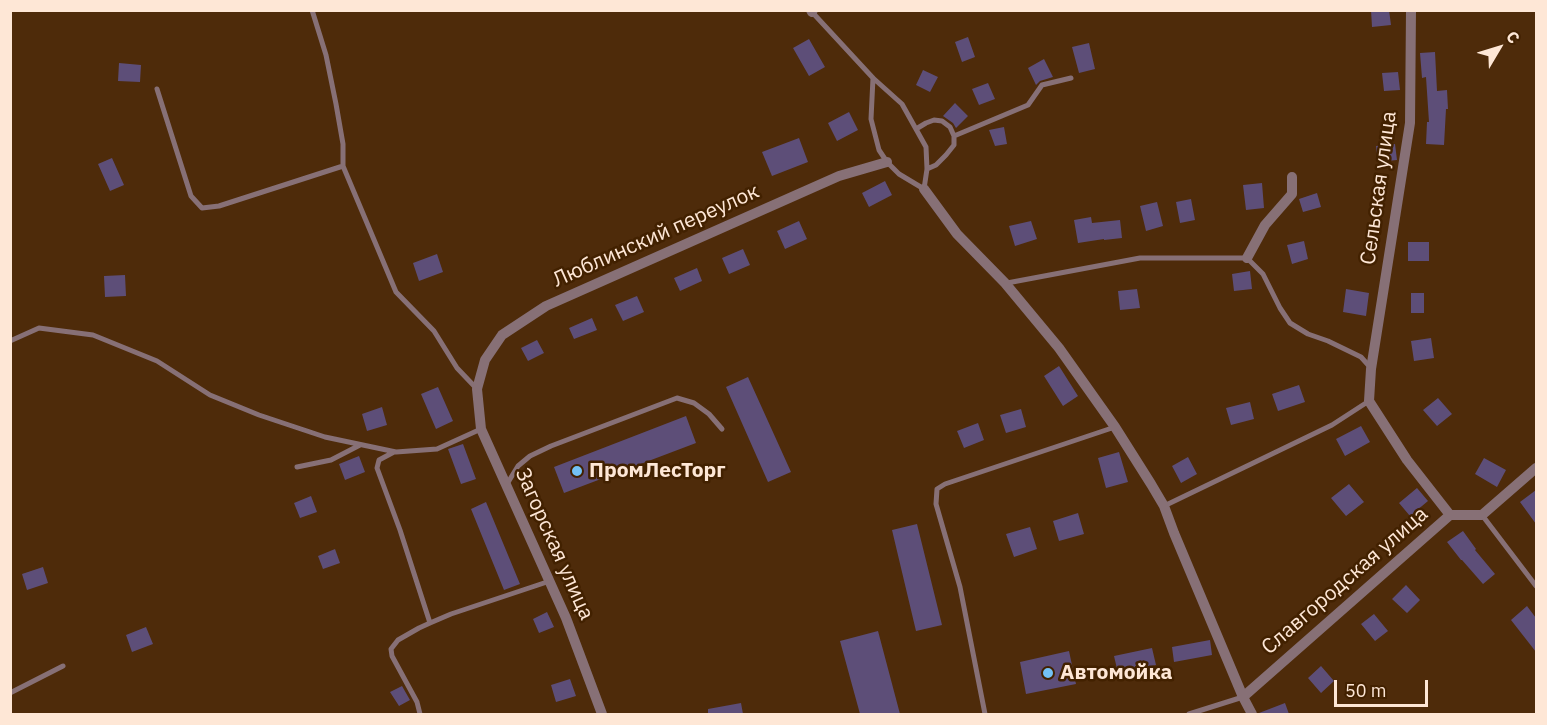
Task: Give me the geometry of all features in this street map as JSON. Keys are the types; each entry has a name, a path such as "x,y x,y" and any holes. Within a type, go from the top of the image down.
{"street":[{"name":"Сельская улица","path":"1369,401 1371,369 1410,123 1411,10"},
{"name":"Люблинский переулок","path":"477,389 485,360 502,335 546,306 839,176 887,162"},
{"path":"1247,258 1265,225 1292,194 1292,177"},
{"path":"924,189 957,234 1005,283 1059,348 1115,428 1164,506 1178,544 1252,714"},
{"name":"Загорская улица","path":"477,389 481,429 566,618 602,714"},
{"path":"1369,401 1407,460 1450,515"},
{"path":"1482,515 1536,468"},
{"name":"Славгородская улица","path":"1243,697 1450,515 1482,515"}],"lane":[{"path":"312,10 326,55 336,104 343,144 343,166 396,292 434,332 457,368 477,389"},
{"path":"812,11 873,78 902,104 926,147 927,169 924,189 899,174 879,150 871,119 873,78"},
{"path":"954,136 1028,105 1042,85 1071,78"},
{"path":"157,89 191,196 202,208 219,206 343,166"},
{"path":"916,129 934,120 942,121 950,127 954,136 954,144 946,155 936,165 927,169"},
{"path":"1005,283 1140,258 1247,258 1263,274 1290,323 1308,334 1360,357 1371,369"},
{"path":"10,341 39,328 93,335 157,362 210,395 259,415 325,437 396,452 436,449 481,429"},
{"path":"507,486 518,466 530,456 677,398 694,403 709,414 722,429"},
{"path":"1164,506 1332,425 1369,401"},
{"path":"985,714 960,587 936,504 937,489 945,484 1115,428"},
{"path":"297,467 331,460 361,445"},
{"path":"396,452 379,460 377,468 430,623"},
{"path":"1482,515 1536,586"},
{"path":"420,714 417,702 392,656 391,649 398,640 451,614 550,581"},
{"path":"10,693 63,666"},
{"path":"1189,714 1243,697"}],"building":[{"path":"1371,10 1389,10 1391,25 1372,27"},
{"path":"968,37 975,57 962,62 955,42"},
{"path":"809,39 825,67 809,76 793,48"},
{"path":"1089,43 1095,69 1079,73 1072,47"},
{"path":"1435,52 1437,91 1447,90 1448,109 1446,109 1444,145 1426,144 1427,122 1429,122 1426,77 1422,78 1420,53"},
{"path":"1044,59 1053,77 1040,81 1036,85 1028,68"},
{"path":"119,63 141,65 140,82 118,81"},
{"path":"923,70 938,77 930,92 916,85"},
{"path":"1398,72 1400,90 1384,91 1382,73"},
{"path":"988,83 995,99 979,105 972,89"},
{"path":"955,103 968,116 956,128 943,116"},
{"path":"849,112 858,130 837,141 828,123"},
{"path":"1004,127 1007,144 995,146 989,130"},
{"path":"799,138 808,162 772,176 762,152"},
{"path":"1395,144 1397,160 1378,162 1376,146"},
{"path":"112,158 124,185 110,191 98,164"},
{"path":"885,181 892,195 869,207 862,193"},
{"path":"1262,183 1264,208 1246,210 1243,185"},
{"path":"1317,193 1321,207 1303,212 1299,199"},
{"path":"1191,199 1195,220 1180,223 1176,202"},
{"path":"1157,202 1163,226 1146,231 1140,206"},
{"path":"1091,217 1092,223 1120,220 1122,238 1078,243 1074,220"},
{"path":"799,221 807,239 785,249 777,231"},
{"path":"1031,221 1037,239 1015,246 1009,226"},
{"path":"1304,241 1308,259 1292,264 1287,245"},
{"path":"1408,242 1429,242 1429,261 1408,261"},
{"path":"743,249 750,265 729,274 722,258"},
{"path":"437,254 443,272 419,281 413,263"},
{"path":"697,268 702,281 680,291 674,278"},
{"path":"1250,271 1252,289 1234,291 1232,274"},
{"path":"125,275 126,296 105,297 104,276"},
{"path":"1137,289 1140,308 1120,310 1118,291"},
{"path":"1346,289 1369,293 1366,316 1343,312"},
{"path":"1411,293 1424,293 1424,313 1411,313"},
{"path":"637,296 644,312 623,321 615,305"},
{"path":"592,318 597,330 574,339 569,328"},
{"path":"1431,338 1434,358 1414,361 1411,341"},
{"path":"537,340 544,353 528,361 521,348"},
{"path":"1059,366 1078,396 1063,406 1044,376"},
{"path":"748,377 791,472 768,482 726,387"},
{"path":"1299,385 1305,402 1278,411 1272,394"},
{"path":"438,387 453,421 436,429 421,394"},
{"path":"1438,398 1452,414 1437,426 1423,410"},
{"path":"1250,402 1254,419 1231,425 1226,408"},
{"path":"382,407 387,425 367,431 362,414"},
{"path":"1021,409 1026,427 1006,433 1000,415"},
{"path":"686,416 696,443 564,493 554,467"},
{"path":"978,423 984,440 964,448 957,431"},
{"path":"1361,426 1370,442 1345,456 1336,439"},
{"path":"463,444 476,479 461,484 448,449"},
{"path":"1119,452 1128,482 1106,488 1098,458"},
{"path":"359,456 365,472 345,480 339,464"},
{"path":"1188,457 1197,474 1181,483 1172,466"},
{"path":"1484,458 1506,470 1497,487 1475,474"},
{"path":"1349,484 1364,502 1346,516 1331,498"},
{"path":"1417,488 1428,501 1410,516 1399,503"},
{"path":"1536,490 1536,524 1520,502"},
{"path":"311,496 317,512 300,518 294,503"},
{"path":"486,502 520,584 504,590 471,509"},
{"path":"1078,513 1084,534 1059,541 1053,521"},
{"path":"917,524 942,625 916,631 892,530"},
{"path":"1030,527 1037,549 1014,557 1006,534"},
{"path":"1463,531 1495,574 1483,584 1447,542"},
{"path":"335,549 340,563 323,569 318,556"},
{"path":"43,567 48,583 27,590 22,574"},
{"path":"1406,585 1420,600 1407,613 1392,599"},
{"path":"1527,606 1536,618 1536,652 1511,620"},
{"path":"547,612 554,627 539,633 533,619"},
{"path":"1374,614 1388,631 1375,641 1361,624"},
{"path":"146,627 153,644 132,652 126,635"},
{"path":"878,631 900,714 860,714 840,641"},
{"path":"1210,640 1212,655 1174,662 1172,647"},
{"path":"1152,648 1156,665 1118,673 1114,656"},
{"name":"Автомойка","path":"1069,651 1076,684 1026,694 1020,662"},
{"path":"1321,666 1334,681 1321,693 1308,678"},
{"path":"570,679 576,696 556,702 551,685"},
{"path":"402,686 410,700 399,706 390,692"},
{"path":"741,703 743,714 708,714 708,709"},
{"path":"1285,703 1289,714 1259,714 1259,713"}],"place":[{"name":"ПромЛесТорг","path":"577,471"},
{"name":"Автомойка","path":"1048,673"}]}
